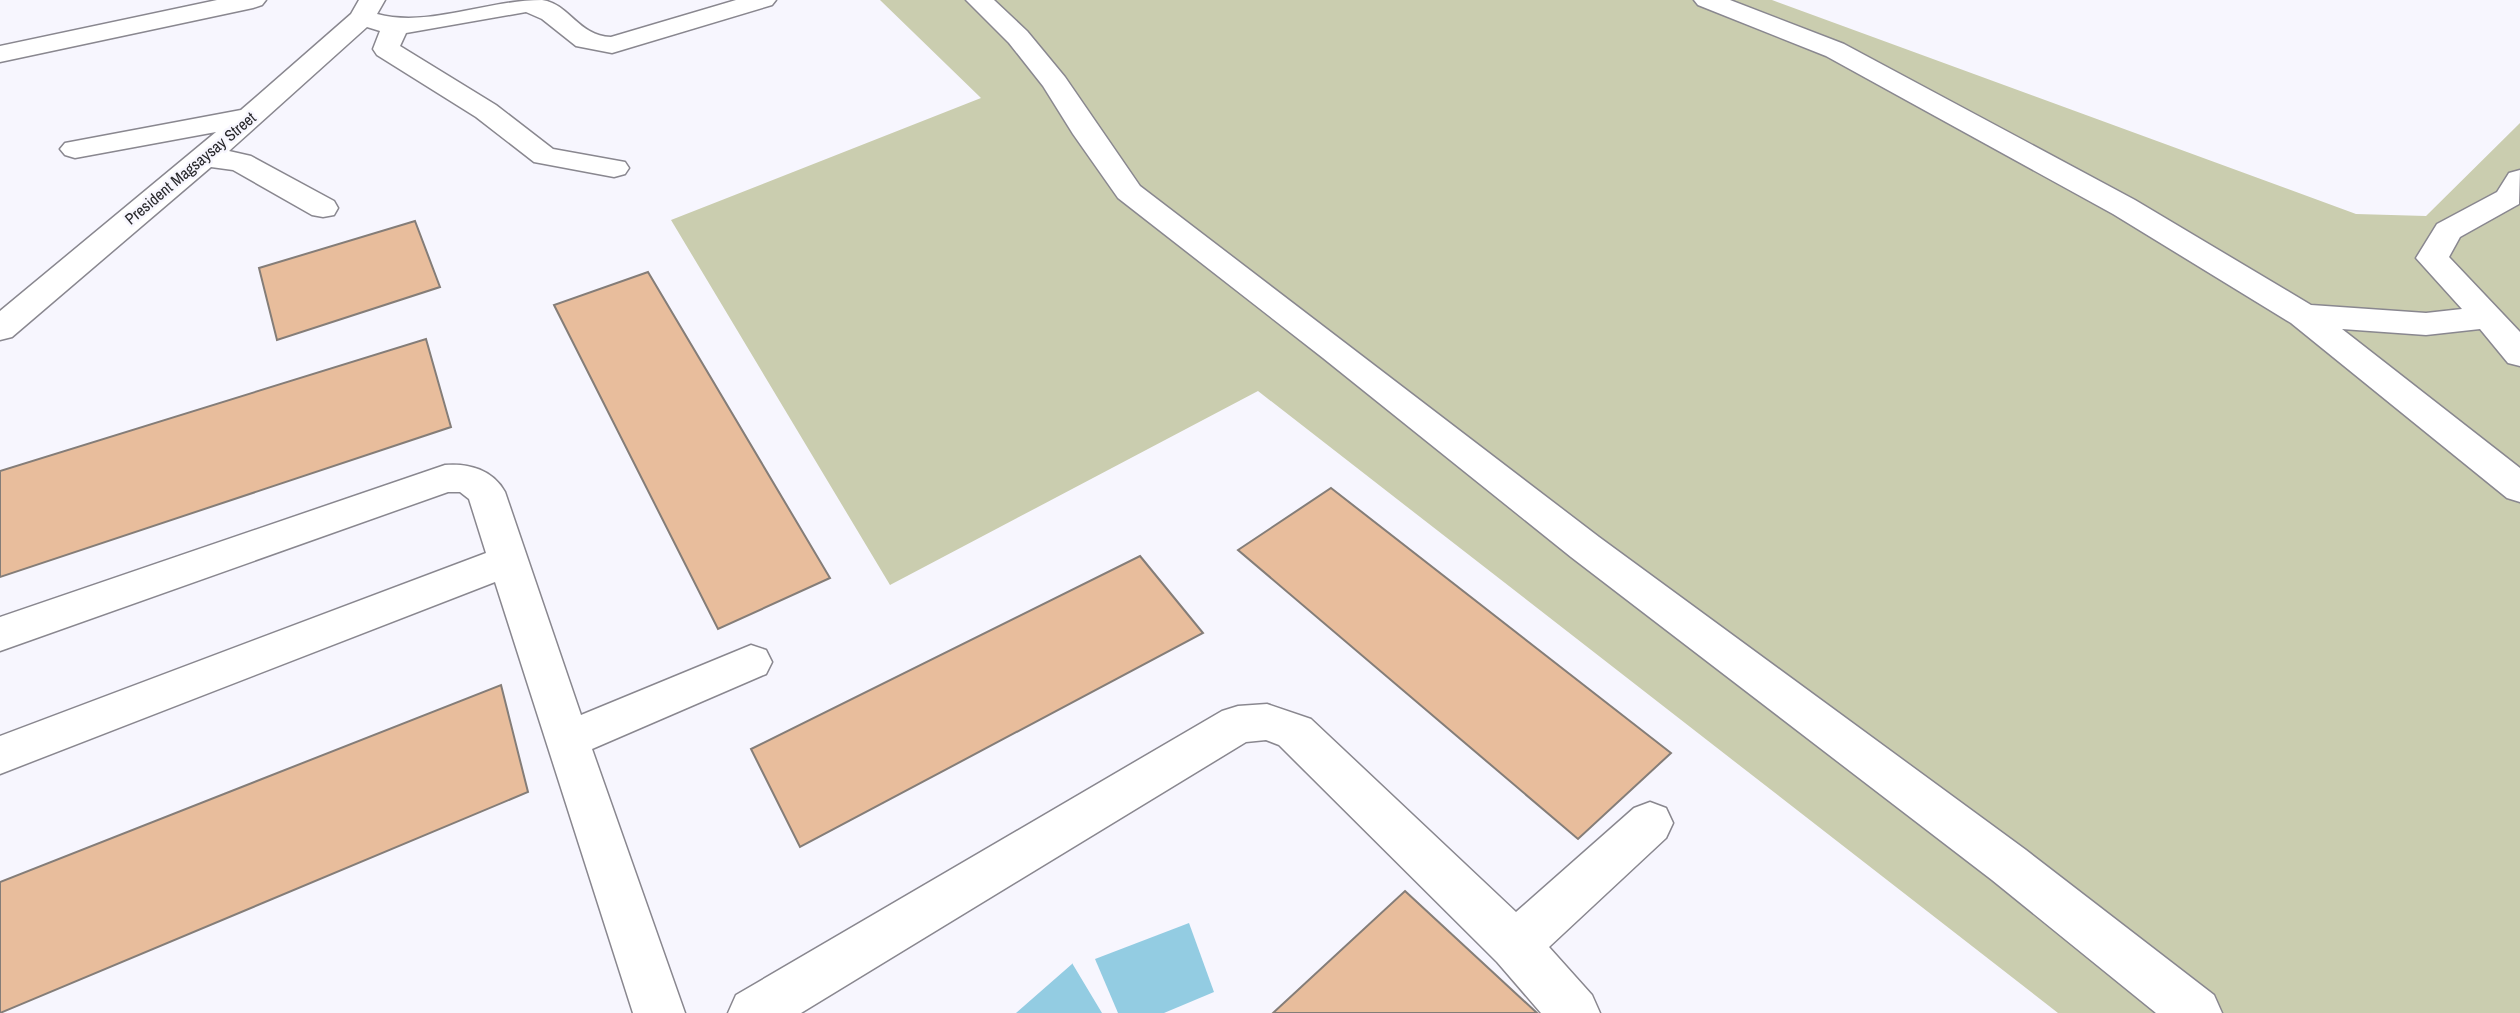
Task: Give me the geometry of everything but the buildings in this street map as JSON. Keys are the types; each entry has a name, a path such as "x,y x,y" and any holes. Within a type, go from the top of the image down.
{"street":[{"path":"0,54 253,0"},
{"path":"367,9 395,27 527,4 548,9 579,40 587,44 612,46 763,0"},
{"path":"979,0 1018,37 1055,83 1087,134 1129,192 1335,349 1585,547 2009,865 2196,1013"},
{"path":"1707,0 1835,50 2124,207 2303,315 2520,488"},
{"name":"President Magsaysay Street","path":"0,329 251,117 367,9"},
{"path":"395,27 386,49 486,111 544,156 614,168"},
{"path":"75,149 251,117"},
{"path":"205,157 241,162 323,208"},
{"path":"2520,179 2508,198 2448,231 2432,258 2489,317 2520,355"},
{"path":"2303,315 2426,324 2489,317"},
{"path":"0,634 445,479 462,477 473,480 486,492 567,740 645,963 659,1013"},
{"path":"0,755 509,560"},
{"path":"567,740 751,662"},
{"path":"754,1013 1238,724 1267,722 1295,732 1515,945 1574,1013"},
{"path":"1515,945 1650,823"}],"green space":[{"path":"880,0 1772,0 2356,214 2426,216 2520,123 2520,1013 2058,1013 1258,391 890,585 671,220 981,98"}],"water":[{"path":"1189,923 1214,992 1164,1013 1118,1013 1095,959"},
{"path":"1072,964 1102,1013 1016,1013"}]}
